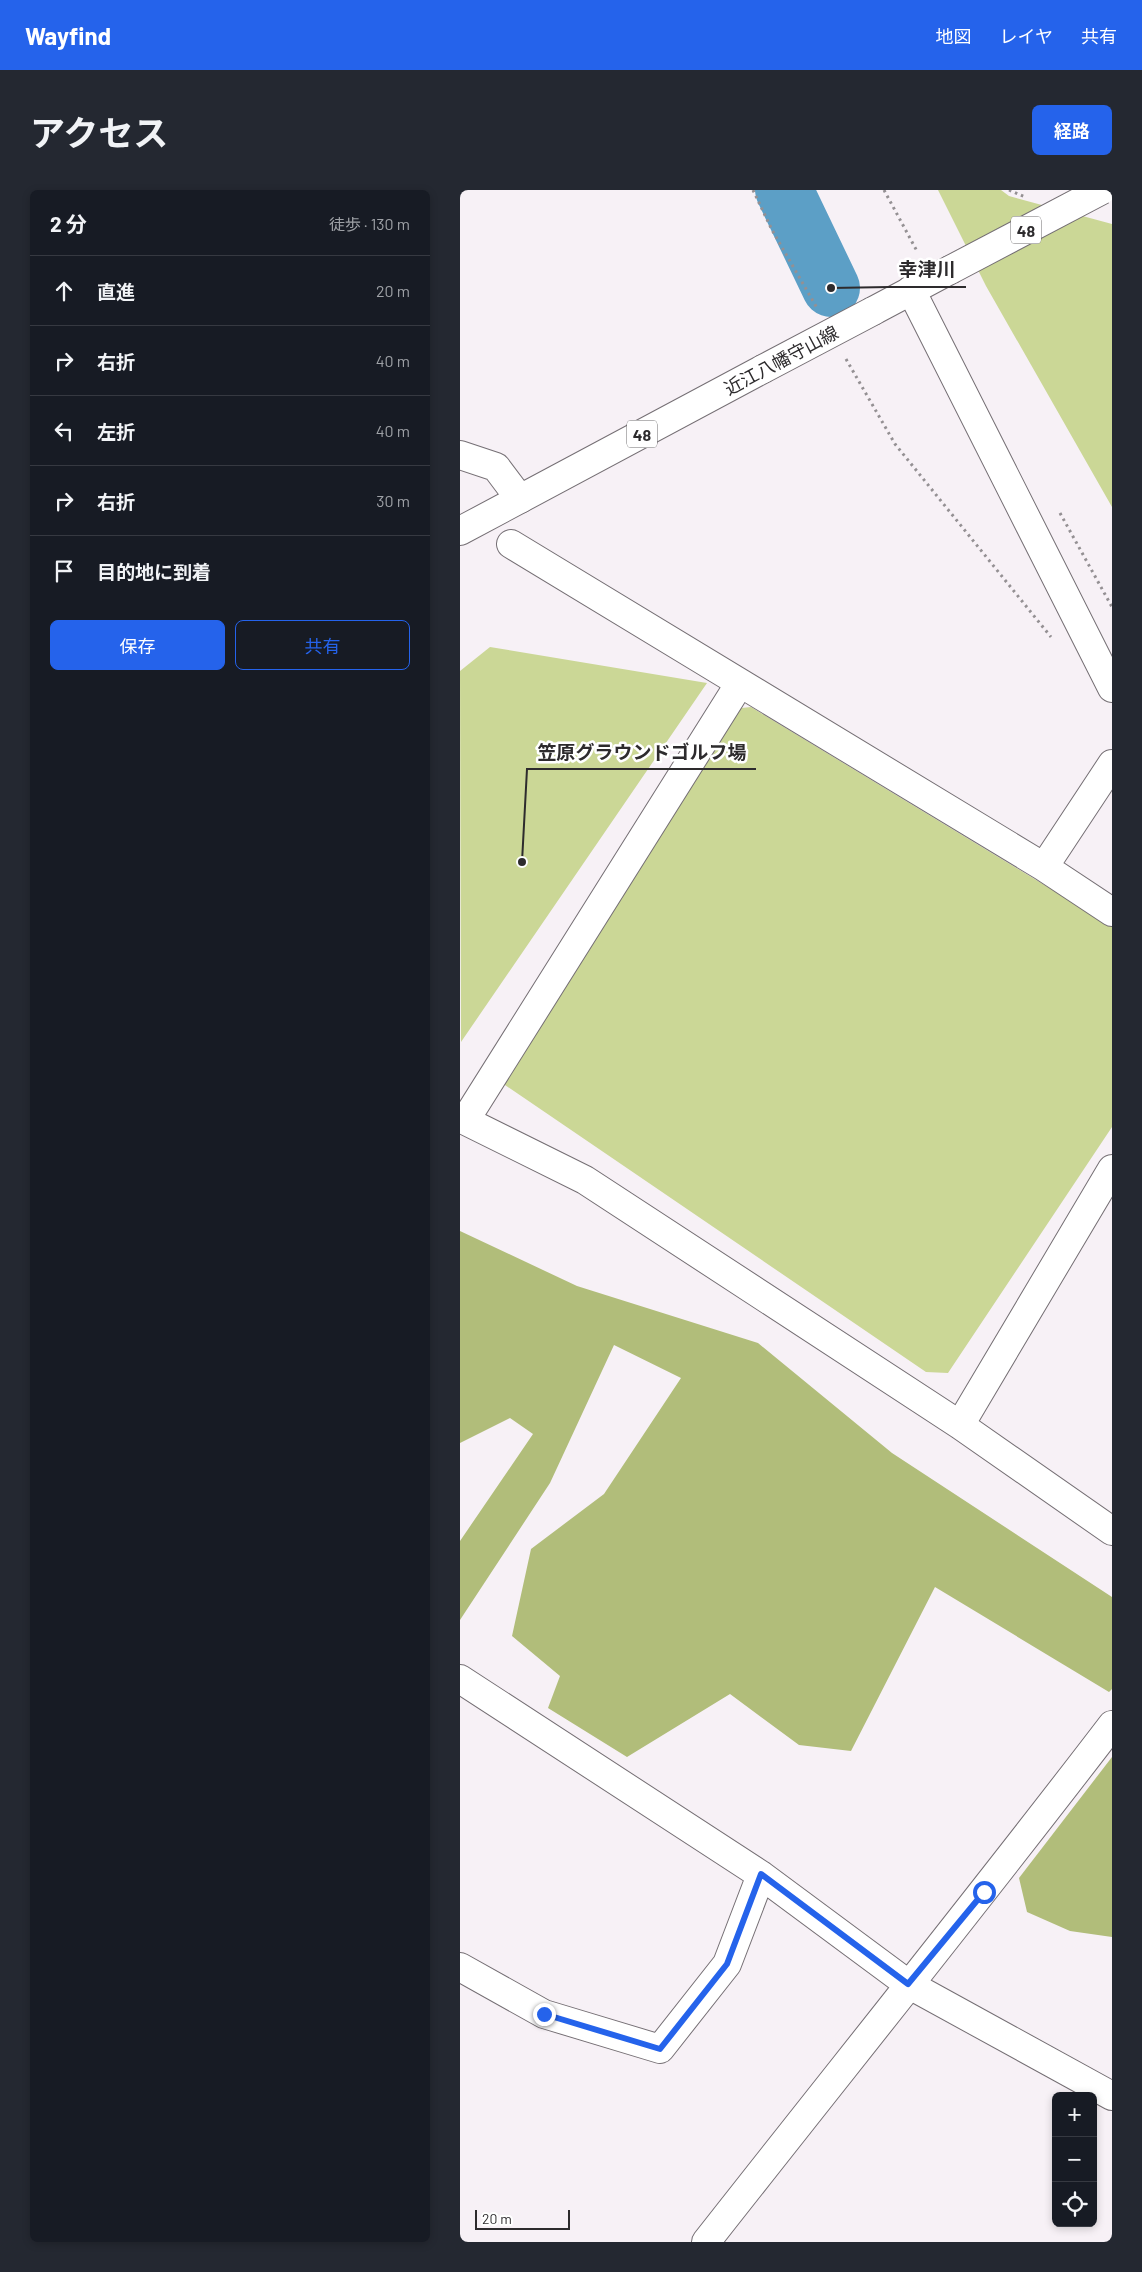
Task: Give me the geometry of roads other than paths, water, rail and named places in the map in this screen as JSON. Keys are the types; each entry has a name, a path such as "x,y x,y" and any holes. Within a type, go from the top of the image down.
{"street":[{"name":"近江八幡守山線","path":"460,532 1102,190"},
{"path":"930,280 1112,688"},
{"path":"460,455 496,467 520,499"},
{"path":"511,544 1044,867 1112,912"},
{"path":"740,683 463,1118 585,1180 960,1426 1112,1531"},
{"path":"1044,867 1112,764"},
{"path":"960,1426 1112,1169"},
{"path":"460,1679 761,1874 908,1984 1112,2096"},
{"path":"706,2242 908,1984 984,1892 1112,1725"},
{"path":"460,1967 544,2014 660,2049 727,1964 761,1874"}],"waterway":[{"path":"784,190 831,288"}],"place":[{"name":"幸津川","path":"831,288"},
{"name":"笠原グラウンドゴルフ場","path":"522,862"}]}
